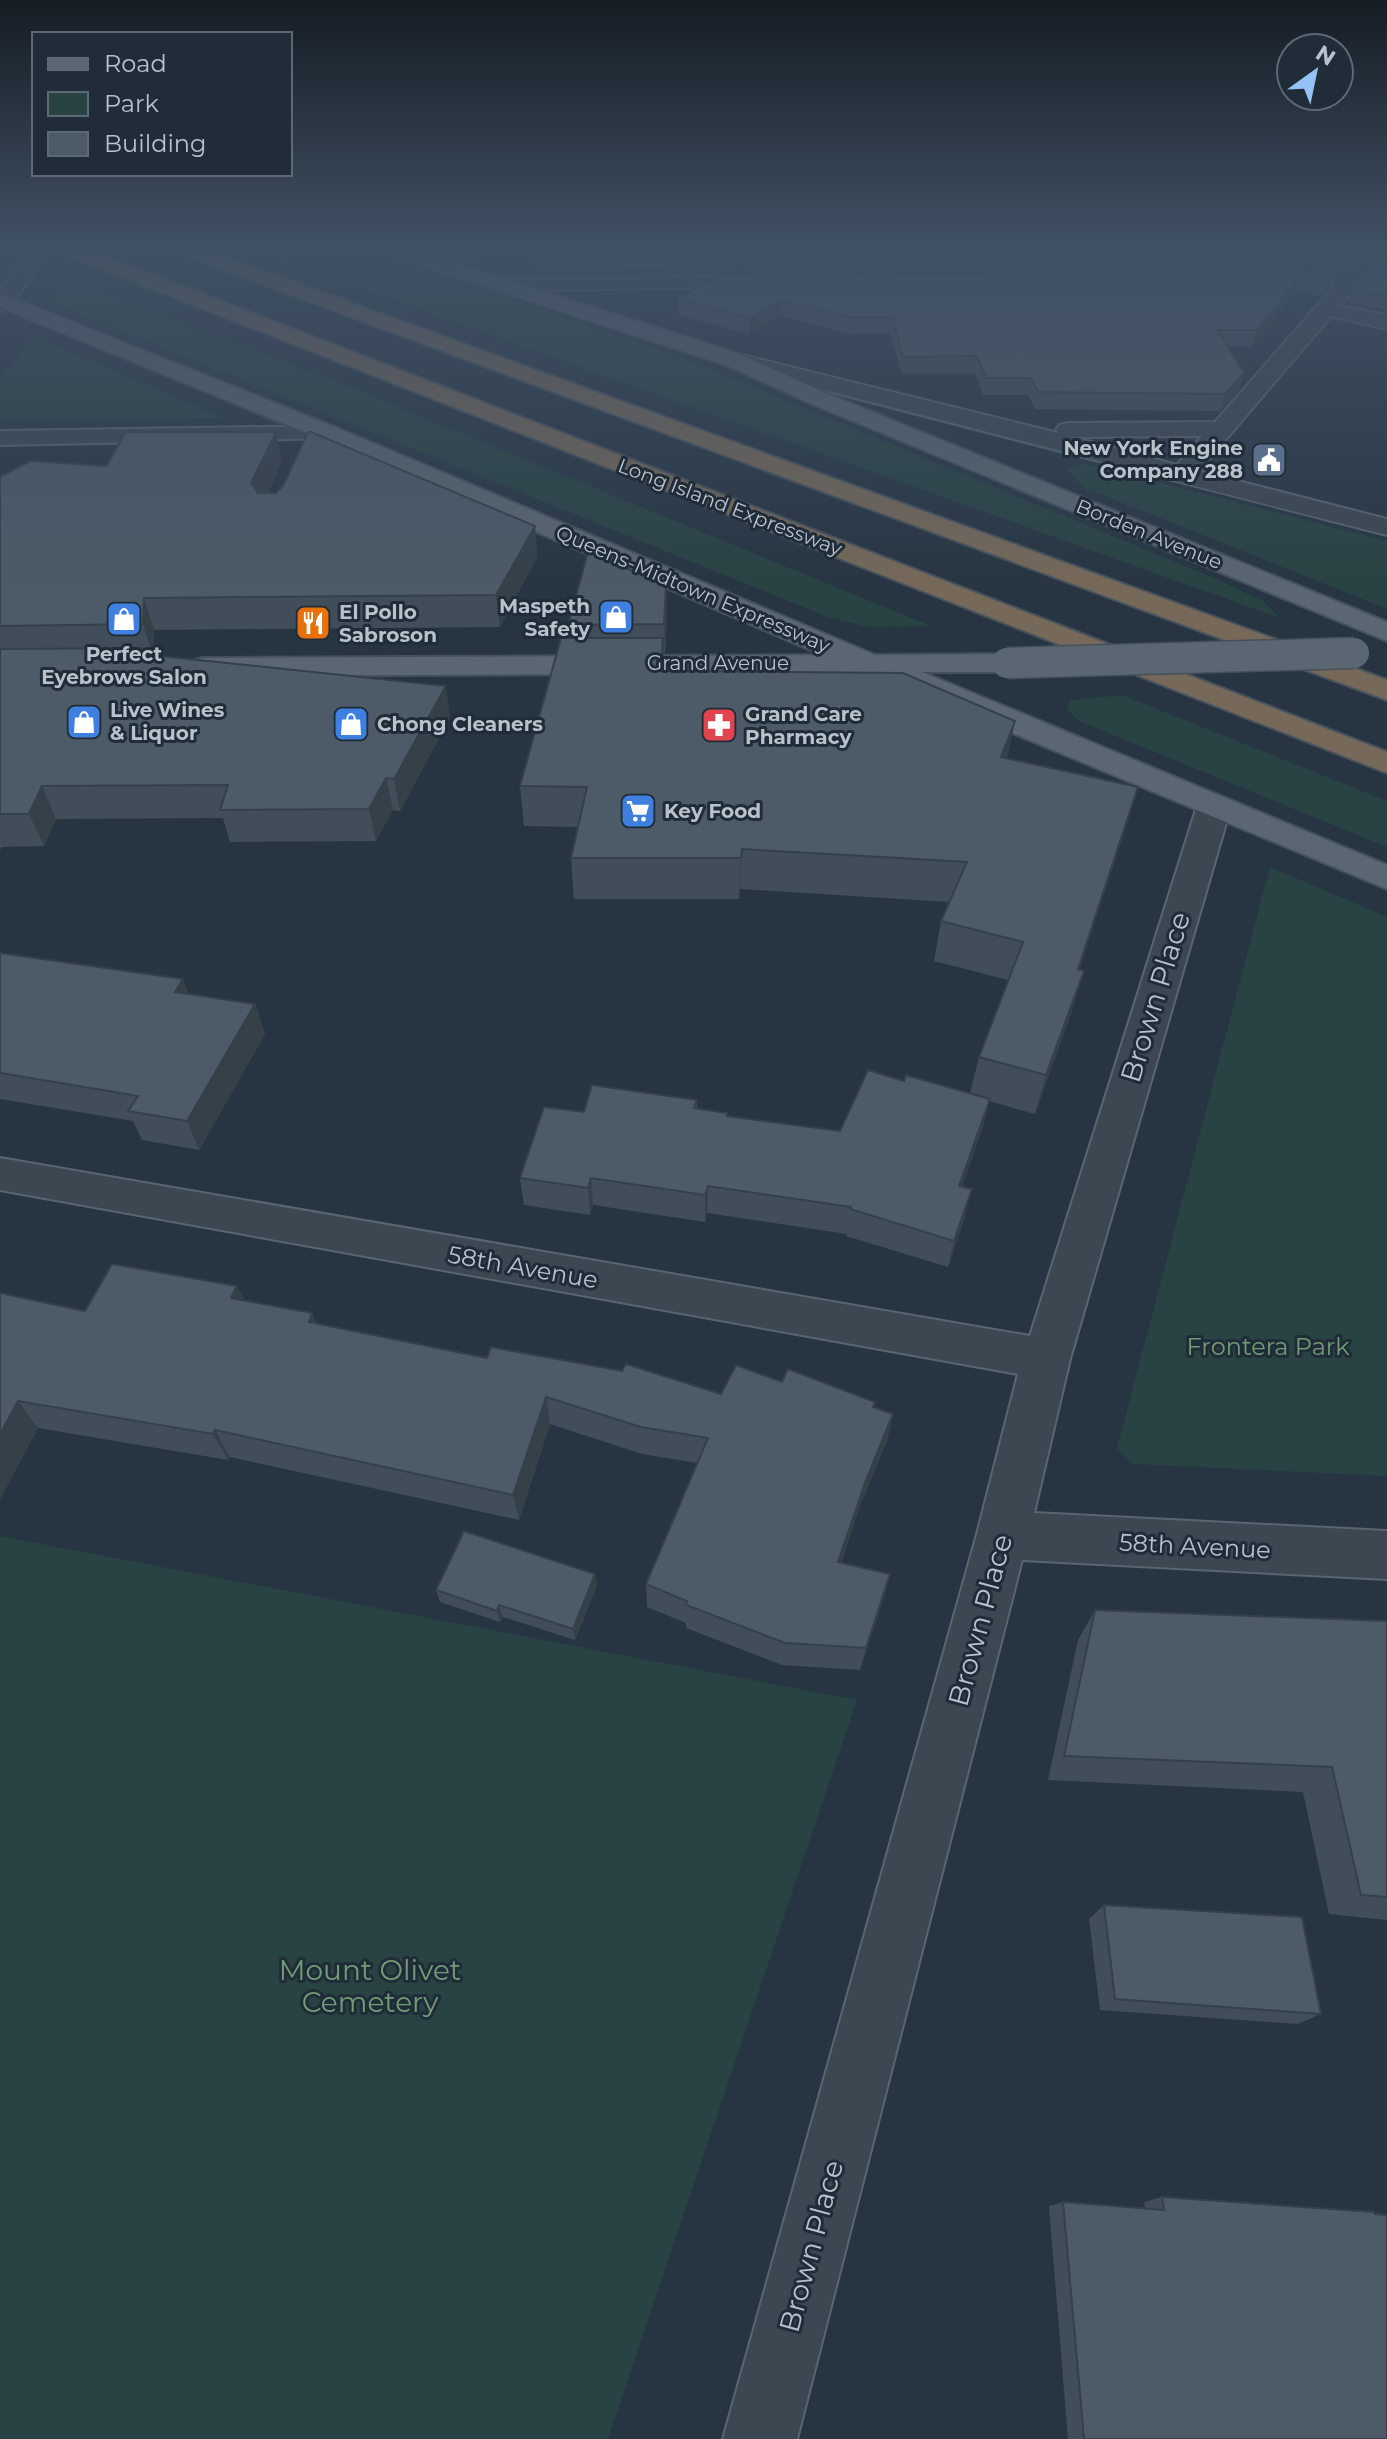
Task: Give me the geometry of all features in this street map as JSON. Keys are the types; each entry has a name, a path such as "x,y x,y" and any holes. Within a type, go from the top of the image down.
{"highway":[{"name":"Long Island Expressway","path":"365,365 1387,763"},
{"path":"500,365 1387,691"}],"main road":[{"name":"Queens-Midtown Expressway","path":"164,365 320,433 1387,878"},
{"name":"Borden Avenue","path":"745,365 820,399 1387,632"},
{"path":"714,662 715,598"},
{"name":"Grand Avenue","path":"172,668 714,662 1007,663 1387,653"}],"street":[{"name":"Borden Avenue","path":"756,365 842,384 1181,476 1387,527"},
{"path":"1181,476 1278,365"},
{"path":"1012,431 1222,429"},
{"path":"0,438 320,433"},
{"path":"298,461 320,433"},
{"path":"60,462 107,437"},
{"name":"Brown Place","path":"760,2439 1003,1534 1046,1359 1214,806"},
{"name":"58th Avenue","path":"0,1174 1046,1359"},
{"name":"58th Avenue","path":"1003,1534 1084,1541 1387,1555"}],"green space":[{"path":"12,365 99,365 224,418 0,420 0,380"},
{"path":"206,365 292,365 931,626 868,627 828,617"},
{"path":"575,365 698,365 1223,582 1263,601 1280,618"},
{"path":"1083,463 1387,541 1387,609 1083,487 1067,470"},
{"path":"1122,695 1387,801 1387,847 1079,721 1067,709 1071,700"},
{"name":"Frontera Park","path":"1270,867 1387,917 1387,1476 1133,1464 1117,1448"},
{"name":"Mount Olivet Cemetery","path":"0,1536 857,1700 608,2439 0,2439"}],"building":[{"path":"981,365 1239,365 1244,373 1225,394 1038,392 1031,378 986,378"},
{"path":"125,432 276,432 251,483 258,493 276,493 283,486 308,432 311,432 535,526 496,595 144,598 143,624 0,626 0,477 30,461 107,466"},
{"path":"588,552 666,585 664,624 568,625"},
{"path":"561,638 663,638 661,671 903,673 1015,721 1001,757 1138,787 1078,969 1084,971 1046,1075 979,1057 1023,942 941,921 967,862 742,849 741,858 571,858 587,787 520,786"},
{"path":"141,648 141,654 446,686 394,779 386,778 369,809 220,810 228,785 42,786 29,814 0,814 0,649"},
{"path":"0,953 183,979 175,992 255,1004 187,1121 128,1111 138,1096 0,1073"},
{"path":"868,1070 904,1081 906,1075 990,1099 959,1186 972,1189 954,1241 851,1207 708,1186 705,1195 591,1178 588,1188 520,1178 544,1107 584,1112 592,1085 697,1100 694,1108 727,1113 727,1116 840,1131"},
{"path":"112,1264 237,1286 231,1298 312,1313 309,1322 487,1358 491,1347 622,1371 626,1364 721,1394 736,1365 782,1382 788,1369 875,1402 873,1407 893,1414 838,1562 890,1574 866,1648 785,1643 686,1605 687,1601 646,1584 708,1438 641,1427 546,1397 513,1495 215,1430 213,1434 18,1401 0,1434 0,1293 85,1311"},
{"path":"464,1531 595,1574 573,1629 499,1605 497,1611 436,1590"},
{"path":"1095,1610 1387,1621 1387,1897 1361,1895 1332,1767 1064,1756"},
{"path":"1104,1905 1302,1917 1321,2014 1115,1999"},
{"path":"1162,2197 1387,2215 1387,2439 1084,2439 1063,2202 1164,2210"}],"place":[{"name":"New York Engine Company 288","path":"1269,460"},
{"name":"Maspeth Safety","path":"616,617"},
{"name":"Perfect Eyebrows Salon","path":"124,619"},
{"name":"El Pollo Sabroson","path":"313,623"},
{"name":"Live Wines & Liquor","path":"84,722"},
{"name":"Chong Cleaners","path":"351,724"},
{"name":"Grand Care Pharmacy","path":"719,725"},
{"name":"Key Food","path":"638,811"}]}
